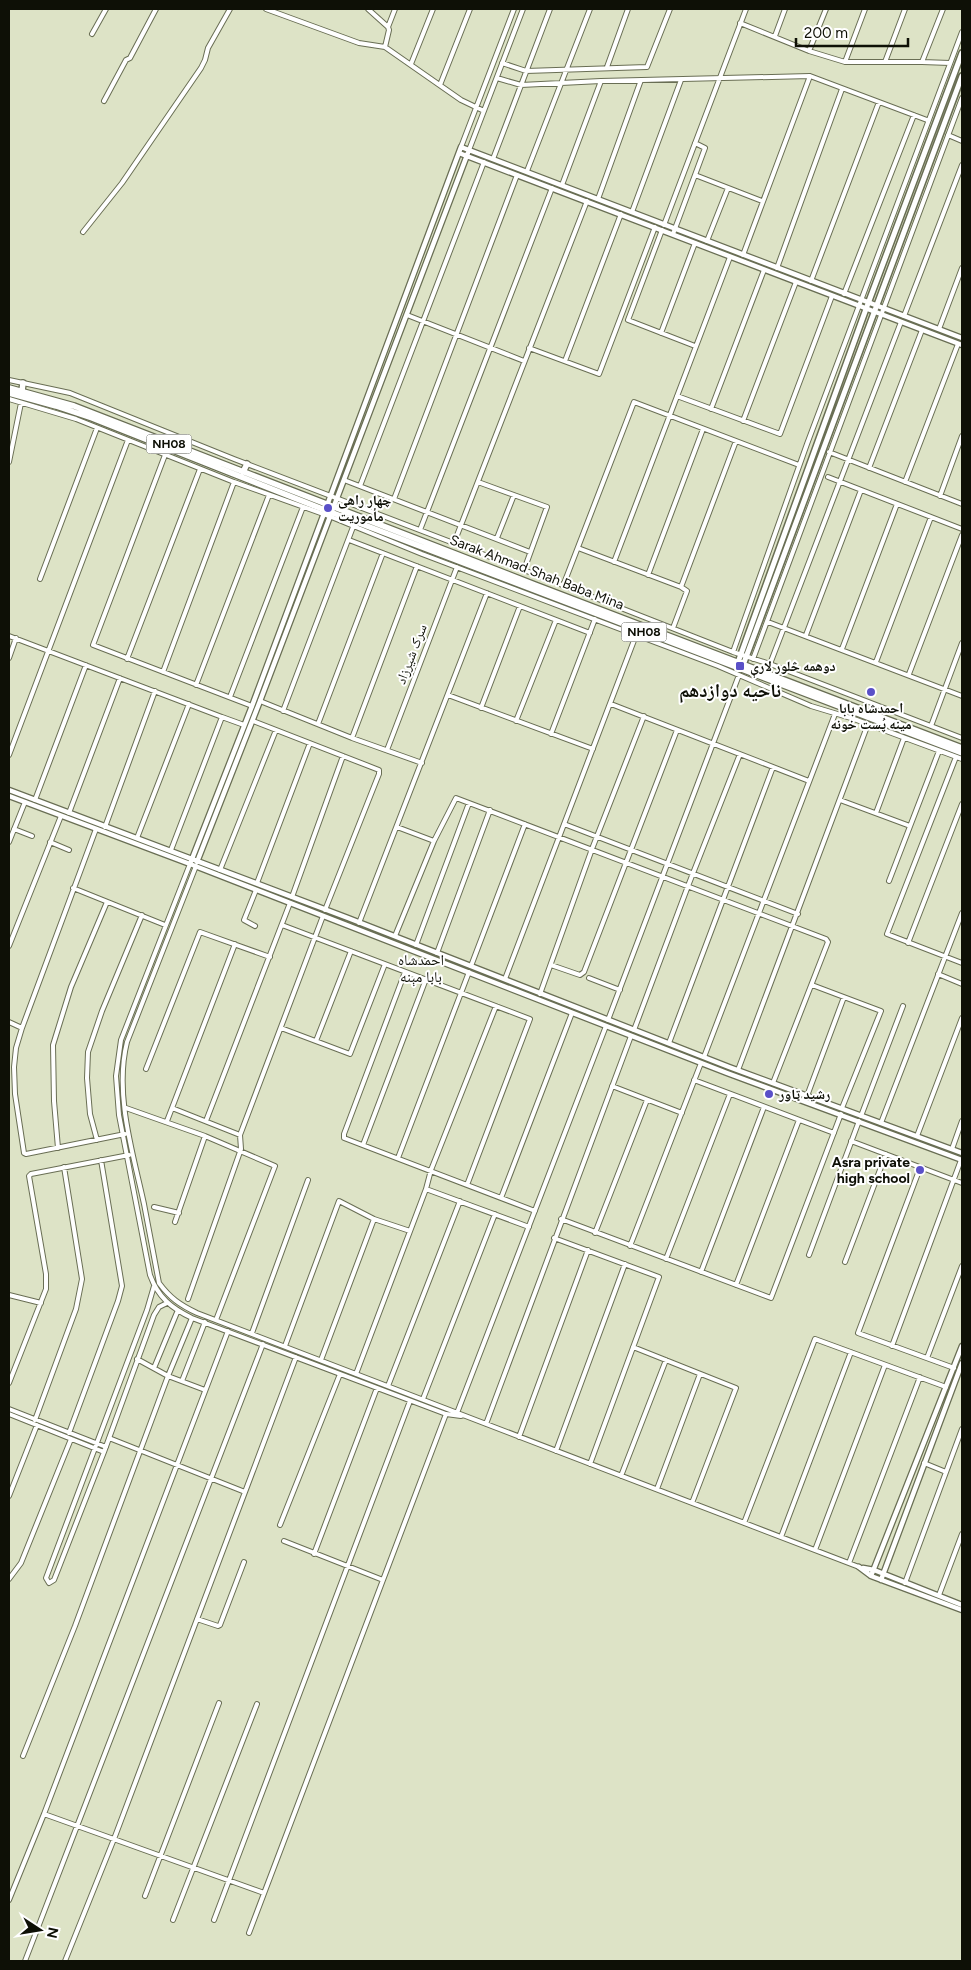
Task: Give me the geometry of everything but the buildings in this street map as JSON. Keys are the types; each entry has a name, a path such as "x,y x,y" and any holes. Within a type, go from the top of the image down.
{"highway":[{"path":"22,391 24,383"},
{"name":"NH08","path":"9,388 74,406 243,472 328,511"},
{"name":"NH08","path":"9,393 70,410 637,632 740,666 962,753"},
{"path":"243,472 246,464"},
{"name":"Sarak Ahmad Shah Baba Mina","path":"328,511 962,748"}],"main road":[{"path":"740,666 867,306 962,53"},
{"path":"743,656 962,76"}],"street":[{"path":"92,34 106,9"},
{"path":"104,101 156,9"},
{"path":"83,232 122,183 201,68 206,60 208,48 230,9"},
{"path":"266,9 359,43 385,46 440,85 484,111"},
{"path":"280,14 283,9"},
{"path":"368,9 388,27"},
{"path":"385,46 388,27 395,9"},
{"path":"411,64 432,9"},
{"path":"440,85 470,9"},
{"path":"514,9 331,496 328,511 253,721 127,1042 122,1076 128,1133 159,1283 168,1296 180,1306 423,1399 457,1414 859,1567 874,1570 962,1605"},
{"path":"457,1414 446,1414 410,1401 192,1318 167,1303 154,1286 150,1275 122,1135 116,1076 119,1049 165,925 328,511 337,498 523,9"},
{"path":"493,158 550,9"},
{"path":"527,172 590,9"},
{"path":"607,67 628,9"},
{"path":"502,64 526,72 607,67 647,67 670,9"},
{"path":"695,346 628,320 746,9"},
{"path":"775,36 785,9"},
{"path":"809,51 826,9"},
{"path":"845,62 865,9"},
{"path":"885,62 906,9"},
{"path":"922,62 943,9"},
{"path":"740,23 809,51 845,62 950,63"},
{"path":"733,652 800,465 962,32"},
{"path":"497,78 521,85 810,76 928,120"},
{"path":"743,255 810,76"},
{"path":"598,199 641,80"},
{"path":"632,212 681,80"},
{"path":"562,185 602,81"},
{"path":"777,268 842,89"},
{"path":"753,659 962,98"},
{"path":"811,281 879,102"},
{"path":"844,294 914,115"},
{"path":"948,135 962,141"},
{"path":"674,231 705,148 694,143"},
{"path":"461,147 632,212 663,227 861,300 867,306"},
{"path":"459,153 655,227 663,227"},
{"path":"360,486 484,162"},
{"path":"904,316 962,165"},
{"path":"394,498 517,175"},
{"path":"695,175 762,201"},
{"path":"420,530 552,188"},
{"path":"707,242 728,188"},
{"path":"454,543 587,201"},
{"path":"564,361 621,214"},
{"path":"529,348 598,374 600,373 655,227"},
{"path":"674,231 695,243 859,306 875,309 880,314 960,345 905,482"},
{"path":"661,333 695,243"},
{"path":"614,562 730,256"},
{"path":"939,329 962,268"},
{"path":"711,409 764,270"},
{"path":"743,421 796,282"},
{"path":"677,396 777,433 781,432 832,296"},
{"path":"875,309 883,308 962,338"},
{"path":"407,315 524,361"},
{"path":"770,664 901,322"},
{"path":"869,468 922,330"},
{"path":"9,380 70,393 246,464 743,656 770,664 962,738"},
{"path":"9,399 59,414 303,507 328,511 354,527 595,619 614,623"},
{"path":"563,586 634,402 800,465"},
{"path":"9,462 21,403"},
{"path":"40,579 97,428"},
{"path":"648,575 703,429"},
{"path":"940,496 962,436"},
{"path":"9,755 128,440"},
{"path":"681,587 736,441"},
{"path":"829,452 962,504"},
{"path":"165,455 94,646 252,706"},
{"path":"127,659 200,469"},
{"path":"828,477 962,529"},
{"path":"344,480 462,524 530,552"},
{"path":"162,672 234,482"},
{"path":"478,482 547,507 524,570"},
{"path":"806,635 861,490"},
{"path":"196,685 269,495"},
{"path":"497,538 514,495"},
{"path":"842,649 897,504"},
{"path":"230,697 303,507"},
{"path":"876,662 931,517"},
{"path":"283,711 354,527"},
{"path":"909,674 962,535"},
{"path":"349,540 590,633"},
{"path":"578,548 686,589 687,591 673,628"},
{"path":"318,724 383,553"},
{"path":"352,738 417,566"},
{"name":"سرک شیرزاد","path":"387,750 457,567"},
{"path":"359,923 487,593"},
{"path":"481,708 520,606"},
{"path":"551,734 595,619"},
{"path":"516,721 556,620"},
{"path":"768,622 784,626 962,696"},
{"path":"505,979 637,632 788,697 962,759"},
{"path":"9,636 244,725"},
{"path":"9,658 16,638"},
{"path":"931,726 962,643"},
{"path":"35,800 86,665"},
{"path":"457,1414 739,675"},
{"path":"69,813 120,678"},
{"path":"104,827 156,691"},
{"path":"257,691 263,693"},
{"path":"448,696 593,750"},
{"path":"260,701 352,738 422,763"},
{"path":"138,838 189,704"},
{"path":"611,704 809,781"},
{"path":"704,1057 835,714"},
{"path":"540,994 592,849 644,716"},
{"path":"171,850 222,717"},
{"path":"253,721 379,770 325,910"},
{"path":"738,1070 868,724"},
{"path":"220,870 276,730"},
{"path":"551,965 580,975 584,972 678,730"},
{"path":"876,813 904,738"},
{"path":"257,884 310,743"},
{"path":"889,881 939,751"},
{"path":"634,1030 740,754"},
{"path":"292,897 343,756"},
{"path":"956,757 887,934 962,963"},
{"path":"669,1043 773,767"},
{"path":"9,790 104,827 171,850 191,861"},
{"path":"9,796 96,829 220,870 416,944 505,979 607,1023 631,1036 701,1063 860,1118 962,1160 892,1346"},
{"path":"395,936 434,841 455,799 490,810 663,878 793,926 828,940 773,1083"},
{"path":"840,800 910,826"},
{"path":"9,842 25,802"},
{"path":"416,944 469,803"},
{"path":"908,942 962,804"},
{"path":"438,953 490,810"},
{"path":"9,946 61,816"},
{"path":"471,966 525,824"},
{"path":"564,824 798,914"},
{"path":"397,827 434,841"},
{"path":"14,829 32,836"},
{"path":"96,829 22,1028 16,1048 14,1067 15,1094 23,1150 26,1154 128,1133"},
{"path":"50,842 69,850"},
{"path":"197,863 256,890 468,972 572,1012 634,1030 669,1043 841,1111"},
{"path":"73,888 165,925"},
{"path":"255,926 244,920 256,890"},
{"path":"58,1148 53,1045 71,987 107,902"},
{"path":"206,1121 290,903"},
{"path":"881,1123 962,913"},
{"path":"97,1140 90,1114 87,1078 88,1052 102,1011 142,915"},
{"path":"188,1299 240,1149 240,1134 323,916"},
{"path":"282,925 530,1019 467,1185"},
{"path":"146,1069 200,932 270,957"},
{"path":"167,1121 235,944"},
{"path":"316,1041 351,951"},
{"path":"281,1028 350,1054 385,964"},
{"path":"405,972 344,1138 535,1211"},
{"path":"398,1158 468,972"},
{"path":"938,974 962,984"},
{"path":"495,982 498,977"},
{"path":"588,978 620,990"},
{"path":"363,1145 426,980"},
{"path":"561,1219 771,1298 841,1111 881,1011 812,985"},
{"path":"807,1096 844,997"},
{"path":"356,1374 426,1189 431,1170 496,1006"},
{"path":"809,1255 903,1006"},
{"path":"501,1198 572,1012"},
{"path":"917,1136 962,1018"},
{"path":"9,1022 22,1028"},
{"path":"486,1424 561,1219 631,1036"},
{"path":"630,1246 701,1063"},
{"path":"694,1080 834,1133"},
{"path":"612,1086 682,1113"},
{"path":"666,1259 730,1094"},
{"path":"595,1233 647,1100"},
{"path":"701,1272 764,1107"},
{"path":"126,1108 167,1121 240,1149 273,1164 275,1168 216,1320"},
{"path":"172,1108 240,1134"},
{"path":"860,1118 881,1123 962,1153"},
{"path":"736,1285 799,1120"},
{"path":"952,1149 962,1121"},
{"path":"175,1222 205,1136"},
{"path":"851,1141 962,1183"},
{"path":"9,1382 46,1289 46,1274 29,1176 31,1174 132,1154"},
{"path":"845,1262 886,1154"},
{"path":"69,1433 122,1286 100,1160"},
{"path":"36,1420 76,1309 82,1279 64,1167"},
{"path":"920,1168 858,1333 954,1368"},
{"path":"252,1334 308,1180"},
{"path":"426,1189 529,1227"},
{"path":"285,1346 339,1201 374,1219 410,1231"},
{"path":"388,1386 460,1201"},
{"path":"154,1207 178,1213"},
{"path":"423,1399 495,1214"},
{"path":"322,1360 374,1219"},
{"path":"554,1238 659,1278 590,1464"},
{"path":"519,1437 588,1250"},
{"path":"556,1451 625,1264"},
{"path":"927,1358 962,1266"},
{"path":"154,1286 148,1310 46,1578 49,1583 54,1580 157,1309 167,1303"},
{"path":"9,1295 41,1303"},
{"path":"154,1368 180,1306"},
{"path":"23,1756 75,1626 168,1376 192,1318"},
{"path":"182,1381 205,1322"},
{"path":"9,1900 44,1814 228,1331"},
{"path":"744,1523 815,1339 946,1387"},
{"path":"25,1961 263,1344"},
{"path":"872,1576 962,1346"},
{"path":"633,1347 736,1388 692,1503"},
{"path":"781,1537 851,1352"},
{"path":"65,1961 114,1839 296,1357"},
{"path":"137,1359 168,1376 205,1390"},
{"path":"621,1476 666,1360"},
{"path":"881,1580 962,1364"},
{"path":"815,1550 885,1365"},
{"path":"280,1526 340,1374"},
{"path":"657,1490 700,1374"},
{"path":"849,1563 920,1377"},
{"path":"314,1554 377,1388"},
{"path":"214,1920 410,1401"},
{"path":"9,1410 106,1447"},
{"path":"9,1414 104,1452"},
{"path":"249,1932 446,1414"},
{"path":"9,1496 37,1425"},
{"path":"905,1583 962,1430"},
{"path":"109,1438 245,1492"},
{"path":"9,1580 20,1563 71,1439"},
{"path":"924,1464 946,1472"},
{"path":"939,1596 962,1534"},
{"path":"284,1541 383,1580"},
{"path":"197,1619 220,1625 244,1562"},
{"path":"859,1567 881,1580 962,1610"},
{"path":"145,1896 219,1703"},
{"path":"173,1920 257,1704"},
{"path":"44,1814 264,1893"}],"place":[{"name":"چهار راهی مأموریت","path":"328,508"},
{"name":"دوهمه څلور لارې","path":"740,666"},
{"name":"احمدشاه بابا مینه پُست خونه","path":"871,692"},
{"name":"رشید ټاور","path":"769,1094"},
{"name":"Asra private high school","path":"920,1170"}],"district":[{"name":"ناحیه دوازدهم","path":"730,690"},
{"name":"احمدشاه بابا مېنه","path":"421,968"}]}
